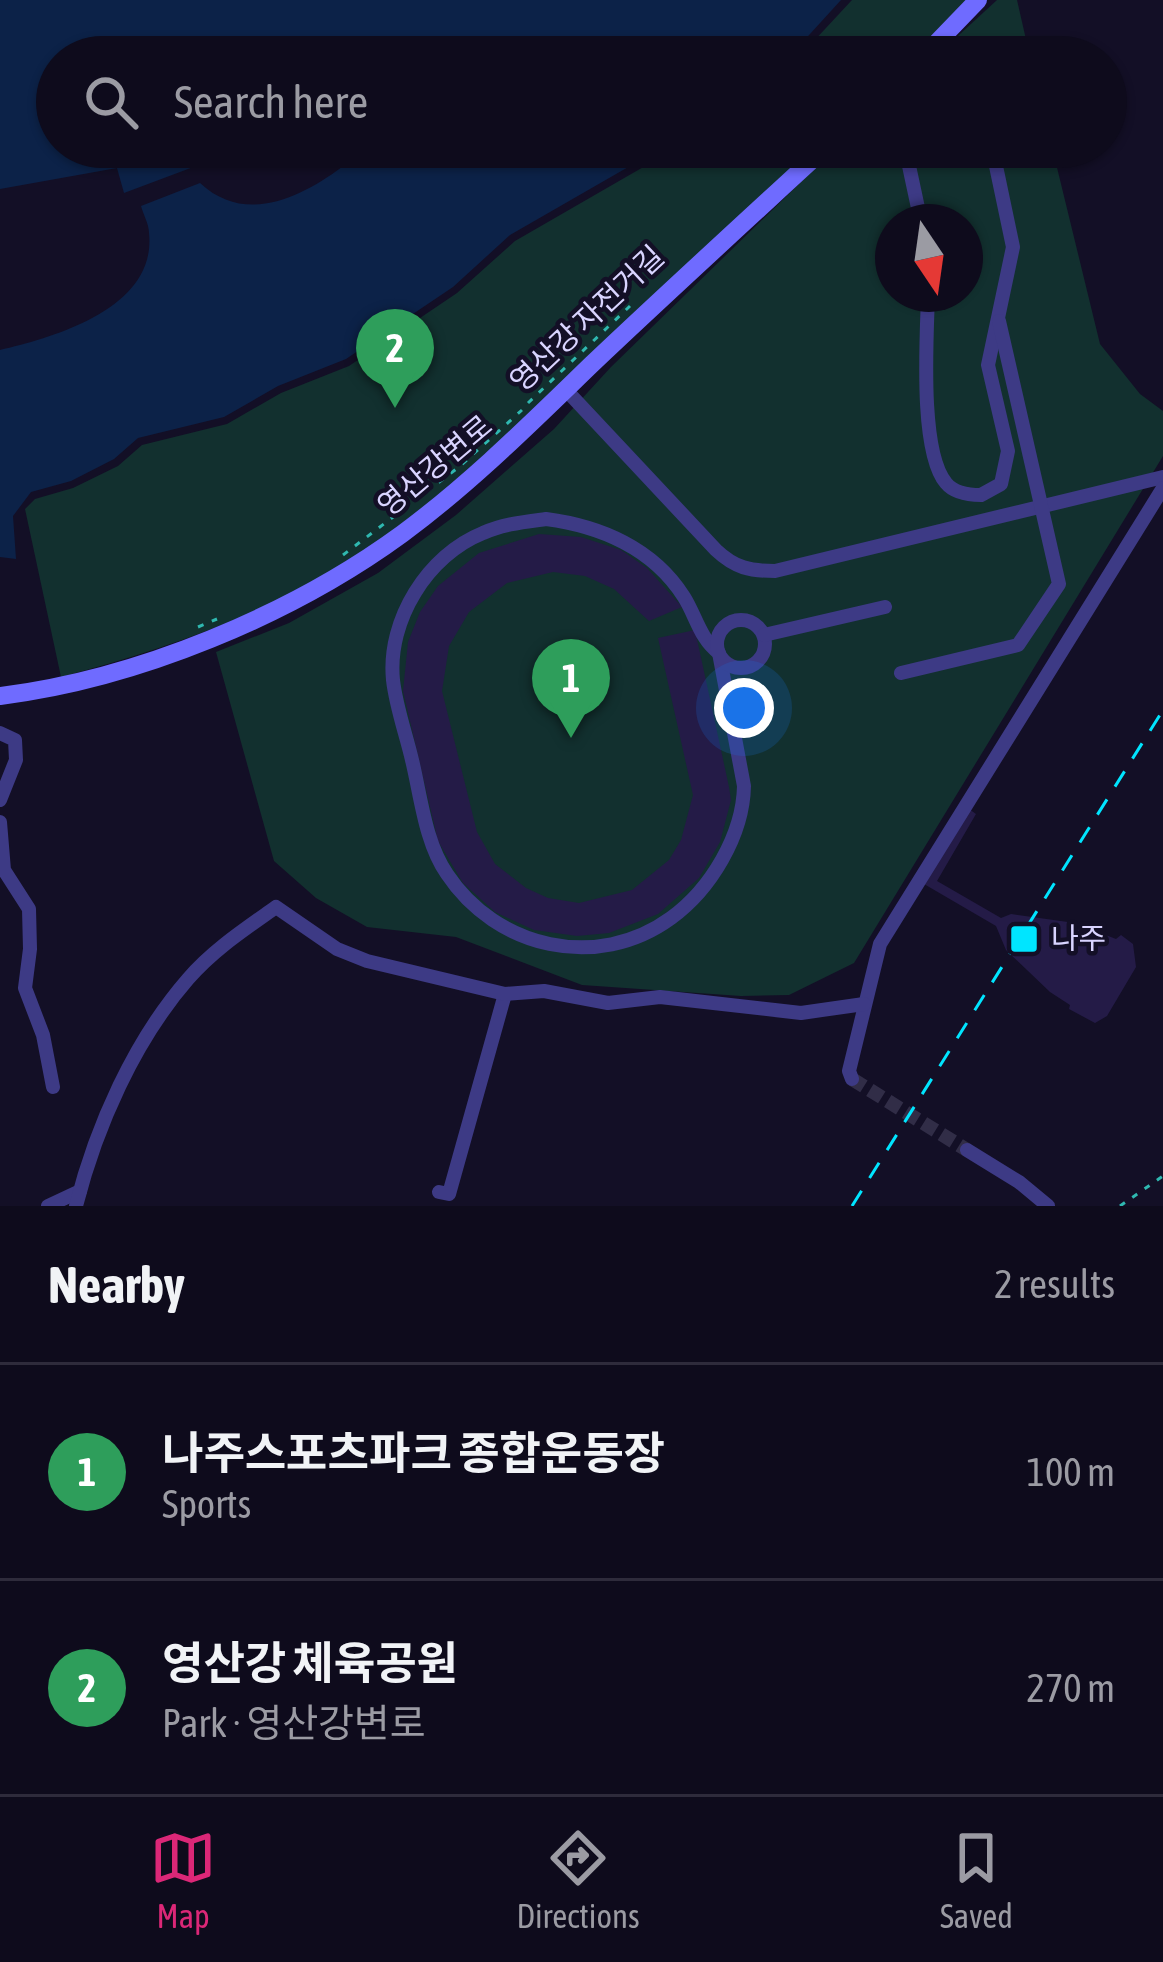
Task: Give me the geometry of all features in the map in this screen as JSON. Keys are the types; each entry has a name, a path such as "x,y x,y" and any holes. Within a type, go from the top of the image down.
{"street":[{"path":"943,36 977,0"},
{"name":"영산강변로","path":"0,696 63,685 136,664 249,621 328,583 451,496 804,168"},
{"path":"909,168 917,204"},
{"path":"928,312 926,412 941,476 946,484 969,494 992,491 1001,484 1009,463 988,365 1013,247 996,168"},
{"path":"901,674 1018,645 1059,584 997,316"},
{"path":"567,392 716,550 740,568 775,571 1163,477"},
{"path":"852,1079 849,1071 880,944 1163,488"},
{"path":"764,635 748,620 732,621 720,631 718,653 741,764 744,804 721,860 690,902 649,933 577,948 517,936 467,899 434,847 393,682 395,648 410,602 440,561 463,542 512,524 546,519 596,529 633,547 660,569 683,596 704,638 718,653 728,664 750,666 762,657 764,635"},
{"path":"764,635 885,607"},
{"path":"0,733 16,740 16,760 0,800"},
{"path":"0,822 4,870 29,908 26,988 43,1035 53,1087"},
{"path":"48,1206 78,1199 91,1152 156,1023 188,979 276,907 337,949 367,961 505,994 544,991 608,1003 660,998 801,1013 864,1004"},
{"path":"439,1192 449,1194 505,994"},
{"path":"967,1150 1048,1206"}],"path":[{"name":"영산강 자전거길","path":"329,563 459,467 628,308"},
{"path":"193,629 232,613"},
{"path":"1120,1206 1163,1176"}],"green space":[{"path":"852,0 966,0 931,36 819,36"},
{"path":"997,0 1017,0 1025,36 958,36"},
{"path":"642,168 792,168 502,438 379,540 325,575 230,622 61,677 25,509 35,499 73,488 118,466 142,445 227,424 281,393 349,366 457,293 515,241"},
{"path":"815,168 1057,168 1100,344 1140,394 1163,411 1163,456 854,963 789,995 582,985 456,937 367,927 316,898 274,861 216,652 289,623 378,573 456,515 554,429 611,367"}],"water":[{"path":"0,0 841,0 808,36 36,36 36,168 117,168 0,189"},
{"path":"117,168 191,168 124,193"},
{"path":"340,168 626,168 510,235 453,287 346,359 278,386 224,417 138,438 114,459 71,481 31,492 13,516 16,559 0,557 0,350 73,327 120,300 137,281 147,259 149,230 141,206 200,183 217,196 254,205 308,188"}],"building":[{"path":"539,534 581,537 621,550 647,568 682,607 649,621 614,589 585,576 553,572 507,583 469,612 449,646 442,691 477,832 495,864 526,888 548,898 579,903 632,890 669,860 681,840 693,795 658,638 695,630 729,787 731,800 720,842 699,878 658,914 609,933 577,936 534,930 495,912 463,883 438,841 403,691 408,642 438,586 479,553"},
{"path":"969,809 976,814 937,881 1001,918 1011,914 1075,923 1116,939 1121,935 1133,944 1136,967 1107,1016 1095,1023 1069,1009 1070,1005 1006,950 996,926 924,884"}],"tunnel":[{"path":"852,1079 967,1150"}],"railway":[{"path":"852,1206 1163,710"}],"place":[{"name":"영산강 체육공원","path":"395,408"},
{"name":"나주스포츠파크 종합운동장","path":"571,738"},
{"name":"나주","path":"1024,939"}]}
